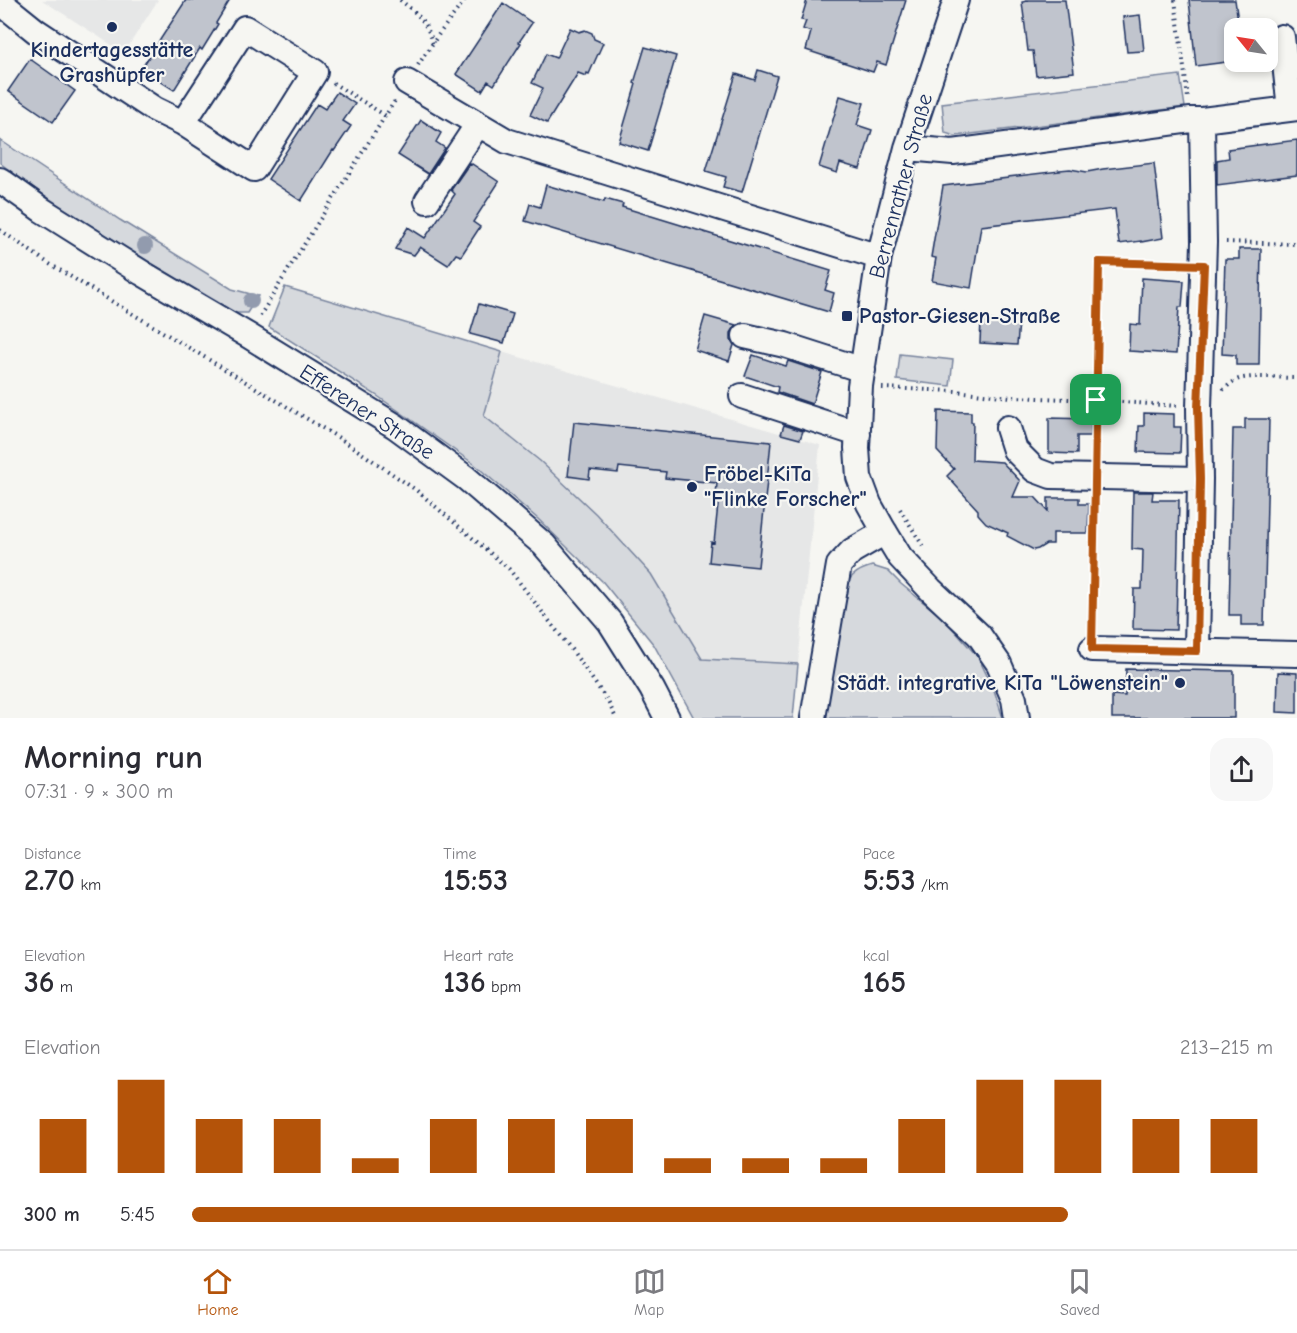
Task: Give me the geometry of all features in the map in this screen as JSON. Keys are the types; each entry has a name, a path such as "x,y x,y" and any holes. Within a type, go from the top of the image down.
{"street":[{"name":"Berrenrather Straße","path":"956,0 907,148 879,257 862,378 857,448 859,477 869,504 900,557 931,590 979,634 999,664 1014,699 1017,718"},
{"path":"0,2 36,31 154,109 183,123 254,168 315,72 245,28 183,123"},
{"path":"907,148 953,152 1294,109 1282,37"},
{"path":"407,82 507,141 879,257"},
{"path":"1196,120 1204,253 1198,408 1200,479 1197,651"},
{"path":"427,201 478,124"},
{"name":"Efferener Straße","path":"0,180 42,210 132,267 395,426 466,478 543,545 610,622 652,689 667,718"},
{"path":"745,336 785,345 862,378"},
{"path":"742,396 858,434"},
{"path":"1008,428 1016,450 1035,470 1051,476 1200,479"},
{"path":"813,718 839,565 852,551 885,532"},
{"path":"1092,649 1297,654"}],"path":[{"path":"400,0 419,14 433,43"},
{"path":"249,336 407,82 465,0"},
{"path":"1175,0 1196,120"},
{"path":"315,72 386,116"},
{"path":"0,230 48,263 344,441 416,490 509,569 574,653 607,700 616,718"},
{"path":"1092,649 1099,262 1297,244"},
{"path":"862,378 889,389 955,391 1011,397 1096,400 1198,408 1239,380 1297,378"}],"shaded area":[{"name":"Kindertagesstätte Grashüpfer","path":"42,0 158,0 124,53"},
{"path":"1180,75 1185,107 955,136 945,133 942,103"},
{"path":"0,140 120,220 232,289 258,296 247,313 233,313 35,189 0,163"},
{"path":"285,287 502,352 484,416 540,461 596,514 651,574 702,659 798,664 793,718 694,718 654,645 603,582 538,519 474,464 376,395 269,327"},
{"name":"Fröbel-KiTa \"Flinke Forscher\"","path":"502,352 820,445 798,664 702,659 651,574 596,514 540,461 483,416"},
{"path":"900,354 953,360 950,386 897,380"},
{"path":"872,566 888,571 944,619 978,657 994,690 1003,718 825,718 841,594 853,576"}],"building":[{"path":"186,0 230,0 202,50 200,48 174,90 141,69"},
{"path":"807,0 906,0 886,65 877,62 873,72 806,50 811,32 803,29 806,21 801,20"},
{"path":"1026,0 1065,0 1074,72 1036,76 1033,51 1028,51 1022,2"},
{"path":"1189,0 1235,0 1238,18 1224,18 1224,62 1196,66"},
{"path":"503,3 532,23 494,85 488,81 482,91 456,74"},
{"path":"1140,15 1144,51 1127,52 1123,17"},
{"path":"570,28 579,32 585,30 592,33 594,39 603,43 589,74 587,73 586,76 578,73 547,123 530,115 543,88 532,83 546,54 556,58"},
{"path":"645,47 676,56 648,151 619,142"},
{"path":"30,59 75,91 53,122 8,91"},
{"path":"758,70 777,76 742,192 723,187 726,177 706,171 736,74 755,80"},
{"path":"337,92 355,104 343,121 351,126 301,201 268,179 317,104 325,109"},
{"path":"840,96 864,103 857,125 872,130 860,169 840,163 837,173 819,167"},
{"path":"421,120 441,133 436,142 445,148 428,174 398,155"},
{"path":"1297,140 1297,175 1217,185 1217,160 1229,158 1228,149"},
{"path":"1154,163 1163,238 1119,244 1115,209 981,226 971,288 932,281 936,258 931,257 943,186 1059,170 1087,172"},
{"path":"469,164 499,182 473,222 480,227 461,256 456,254 448,265 420,247 414,255 395,249 408,227 425,238 455,194 451,190"},
{"path":"546,185 604,202 605,199 623,204 622,207 831,271 825,290 834,293 829,312 525,221 530,204 540,207"},
{"path":"1239,249 1261,249 1259,365 1236,365 1236,355 1222,354 1225,259 1239,259"},
{"path":"1142,278 1184,281 1182,307 1179,307 1176,354 1129,351 1130,324 1140,325"},
{"path":"479,304 513,314 504,343 470,334"},
{"path":"705,316 736,325 731,333 734,345 729,361 695,350"},
{"path":"981,320 1019,322 1017,345 980,343"},
{"path":"753,355 786,366 788,361 822,372 812,404 777,392 778,387 745,376"},
{"path":"938,411 971,412 972,460 1002,462 1020,481 1013,497 1035,497 1048,511 1048,498 1079,498 1079,504 1089,504 1088,533 1053,533 1053,544 1046,544 1034,550 1007,536 1008,533 986,523 978,514 978,510 947,476 954,469 937,451"},
{"path":"1144,413 1174,414 1174,427 1181,427 1180,453 1138,452 1139,426 1144,426"},
{"path":"1049,418 1091,419 1091,436 1077,436 1077,454 1049,453"},
{"path":"1245,419 1269,419 1264,625 1241,625 1241,615 1229,615 1233,429 1245,429"},
{"path":"574,422 771,442 758,567 709,562 711,542 714,543 719,495 716,495 717,483 665,478 666,472 619,467 618,473 590,470 589,479 568,476"},
{"path":"784,425 803,431 800,439 781,434"},
{"path":"1133,492 1153,492 1152,500 1179,500 1176,630 1133,629 1134,589 1142,589 1143,550 1132,549"},
{"name":"Städt. integrative KiTa \"Löwenstein\"","path":"1126,669 1234,671 1234,718 1112,718 1112,695 1125,696"},
{"path":"1278,672 1297,673 1297,713 1277,712"}],"place":[{"name":"Kindertagesstätte Grashüpfer","path":"112,27"},
{"name":"Pastor-Giesen-Straße","path":"847,316"},
{"name":"Fröbel-KiTa \"Flinke Forscher\"","path":"692,487"},
{"name":"Städt. integrative KiTa \"Löwenstein\"","path":"1180,683"}],"route":[{"path":"1099,262 1204,265 1198,408 1200,479 1197,651 1092,649 1096,400 1099,262"}]}
